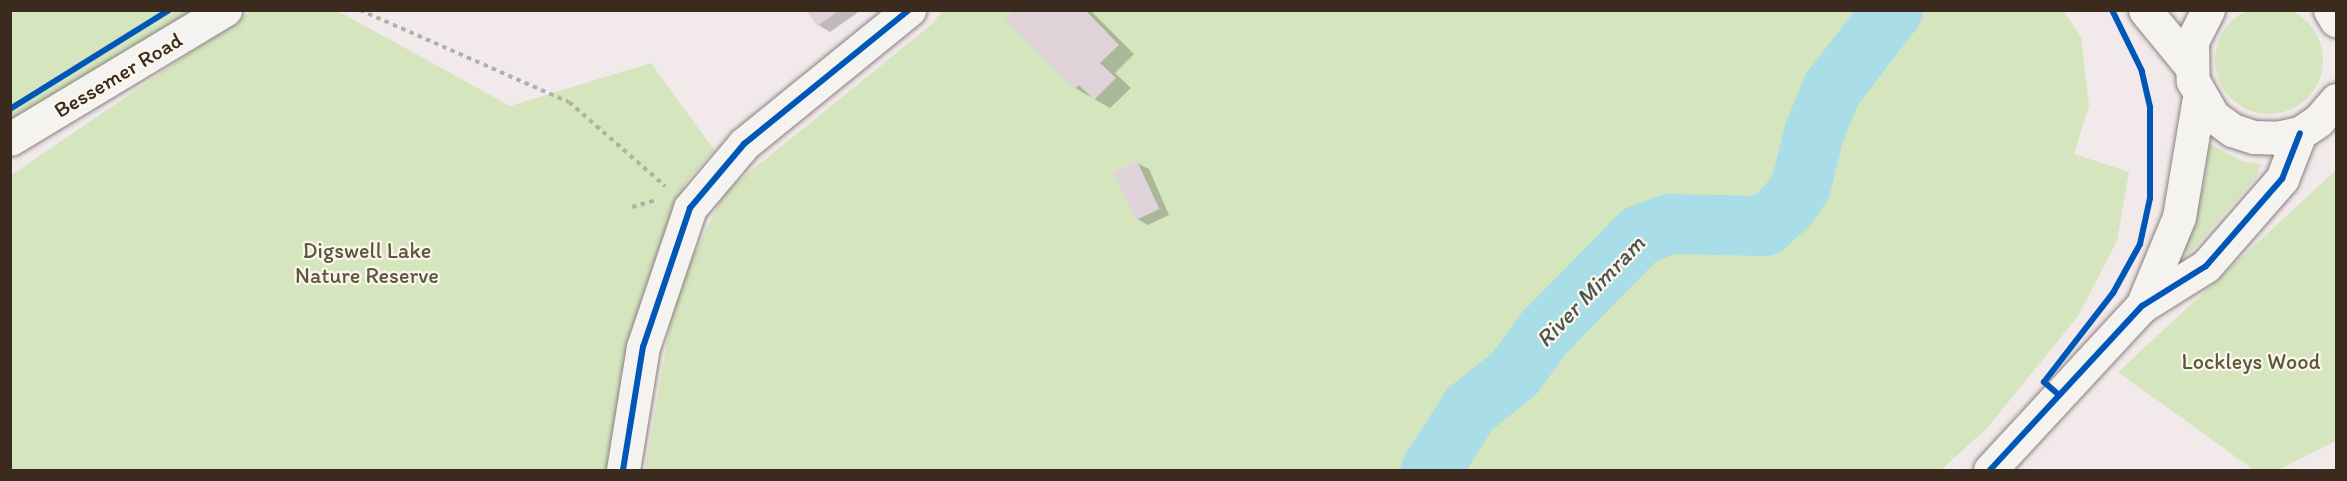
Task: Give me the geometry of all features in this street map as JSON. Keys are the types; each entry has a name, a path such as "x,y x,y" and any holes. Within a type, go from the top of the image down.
{"street":[{"name":"Bessemer Road","path":"10,139 225,10"},
{"path":"623,471 643,347 690,208 744,144 909,10"},
{"path":"2145,10 2190,65"},
{"path":"2142,306 2179,217 2199,97 2190,65 2192,42 2208,10"},
{"path":"2330,10 2337,20"},
{"path":"2199,97 2222,123 2254,137 2277,138 2300,133 2318,121 2337,99"},
{"path":"1990,471 2142,306 2206,266 2282,179 2300,133"}],"path":[{"path":"360,10 569,102 690,208"}],"green space":[{"path":"2269,6 2290,10 2307,22 2319,39 2323,60 2319,81 2307,98 2290,110 2269,114 2248,110 2231,98 2219,81 2215,60 2219,39 2231,22 2248,10"},
{"path":"11,10 206,11 11,135"},
{"name":"Digswell Lake Nature Reserve","path":"253,10 338,11 510,106 651,63 714,150 686,182 656,256 628,360 610,470 11,470 10,176"},
{"path":"942,11 2064,11 2081,37 2089,105 2074,154 2129,172 2117,241 2078,316 1988,427 1941,470 645,470 676,290 725,192 932,24"},
{"path":"2210,144 2242,161 2261,164 2257,176 2189,254 2180,249 2204,185"},
{"name":"Lockleys Wood","path":"2336,170 2336,441 2278,470 2254,470 2118,372"}],"building":[{"path":"806,10 840,10 817,26"},
{"path":"1014,10 1085,10 1119,45 1100,63 1116,78 1094,100 1079,85 1074,89 1005,20"},
{"path":"1137,161 1159,209 1136,220 1113,172"}],"waterway":[{"name":"River Mimram","path":"1431,470 1470,409 1514,374 1545,332 1640,235 1670,224 1765,226 1788,205 1801,186 1814,133 1832,89 1893,10"}],"cycle path":[{"path":"10,109 169,10"},
{"path":"623,470 643,347 690,208 744,144 909,10"},
{"path":"2059,395 2044,382 2113,293 2140,244 2150,198 2150,107 2142,71 2112,10"},
{"path":"1990,470 2142,306 2206,266 2282,179 2300,133"}]}
